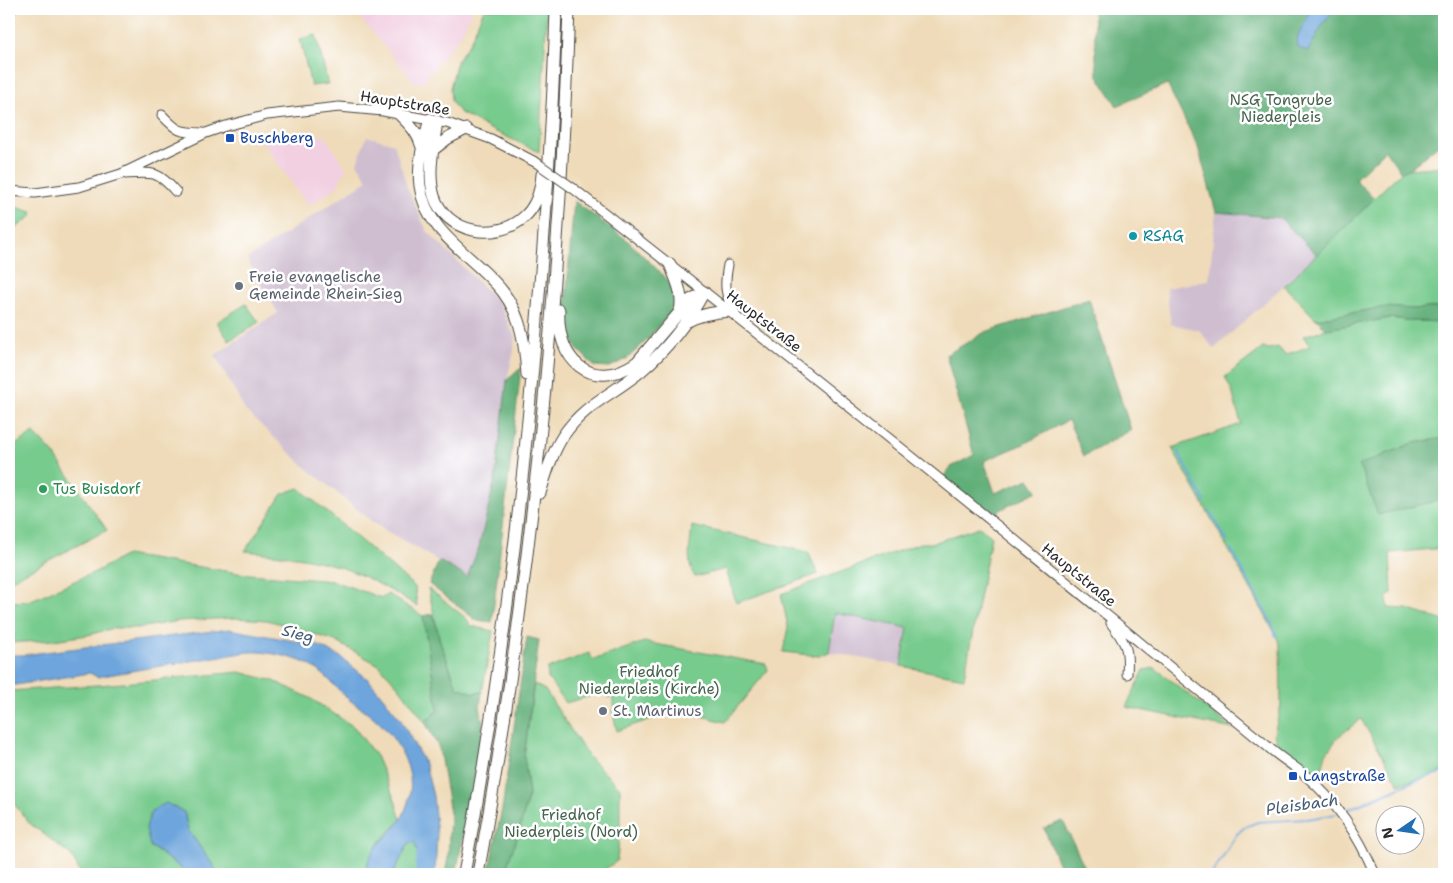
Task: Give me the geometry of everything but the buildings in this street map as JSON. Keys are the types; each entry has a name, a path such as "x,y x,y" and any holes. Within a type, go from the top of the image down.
{"highway":[{"path":"464,874 497,684 528,430 546,222 556,9"},
{"path":"478,874 510,685 538,464 556,261 569,9"},
{"path":"398,113 414,128 428,149 431,184 434,197 440,209 457,224 469,230 482,232 496,231 510,227 523,218 532,208 541,184 545,150 550,138"},
{"path":"433,120 420,186 429,214 447,237 489,276 504,293 517,319 525,345 527,379 524,419 528,430"},
{"path":"428,149 466,130"},
{"path":"556,261 560,280 558,324 561,341 567,354 575,362 590,371 605,374 627,369 646,353 690,300 704,292"},
{"path":"670,264 682,301 680,311"},
{"path":"532,515 552,456 563,436 575,421 599,399 642,370 685,322 704,292"},
{"path":"685,322 697,316 717,312 733,314"}],"main road":[{"name":"Hauptstraße","path":"9,191 35,193 79,187 121,174 206,133 267,115 340,107 398,113 433,120 491,139 537,163 574,188 1306,776 1329,798 1348,822 1375,874"},
{"path":"162,115 176,130 206,133"},
{"path":"121,174 147,172 155,174 165,180 176,192"},
{"path":"728,265 724,282 733,314"},
{"path":"1104,612 1124,640 1128,656 1127,674"}],"shaded area":[{"path":"353,9 473,9 462,33 423,82 415,83"},
{"path":"325,136 346,169 336,188 308,206 260,138"},
{"path":"367,136 394,144 408,190 427,231 499,303 515,337 514,351 507,380 495,479 479,547 467,578 375,524 302,464 245,410 215,355 278,313 247,259 368,180 357,163"},
{"path":"1216,212 1280,218 1317,255 1214,349 1199,330 1171,324 1166,288 1209,280"},
{"path":"834,613 908,628 901,666 829,652"}],"green space":[{"path":"484,9 547,9 539,152 459,112 451,101 450,88 457,61 470,42"},
{"name":"NSG Tongrube Niederpleis","path":"1093,9 1311,9 1297,38 1323,24 1335,9 1444,9 1444,140 1409,169 1401,172 1385,150 1355,179 1374,199 1317,255 1280,218 1216,212 1198,147 1167,84 1117,106 1097,74"},
{"path":"316,35 328,84 311,86 300,39"},
{"path":"1444,166 1444,307 1412,309 1386,307 1316,319 1284,286 1401,172 1409,169"},
{"path":"574,201 627,240 666,278 673,289 676,299 674,308 647,340 628,358 610,367 594,366 577,349 564,324"},
{"path":"9,205 32,212 33,215 16,228 9,222"},
{"path":"1089,299 1131,430 1084,456 1068,420 1024,444 984,461 995,493 1029,479 1037,491 987,517 941,480 951,467 974,455 946,355 985,332"},
{"path":"246,304 259,322 229,341 217,322"},
{"path":"1386,307 1412,309 1444,307 1444,322 1390,318 1326,329 1316,319"},
{"path":"1390,318 1444,322 1444,548 1390,553 1392,593 1387,598 1388,608 1407,609 1444,621 1444,769 1437,774 1399,784 1361,719 1338,737 1326,754 1320,777 1277,744 1274,734 1281,705 1280,645 1172,448 1241,424 1232,391 1225,377 1263,348 1278,347 1285,355 1310,346 1303,336 1326,329"},
{"path":"521,368 492,622 476,620 429,584 439,561 467,577 479,547 495,479 507,380"},
{"name":"Tus Buisdorf","path":"34,433 53,453 107,530 9,581 9,449"},
{"path":"1444,438 1444,499 1378,515 1359,465 1413,443"},
{"path":"299,488 415,587 417,606 372,580 343,568 302,558 245,551 282,494"},
{"path":"692,526 808,552 818,574 736,603 726,569 695,577 689,559"},
{"path":"979,527 991,536 964,678 901,666 908,628 835,613 829,652 819,656 783,652 788,627 781,594 920,543 933,543"},
{"path":"126,555 238,573 333,581 382,598 388,594 423,616 438,710 425,722 399,687 379,665 335,641 266,620 234,618 179,621 138,628 114,628 88,635 53,640 9,643 9,602 29,601 95,572"},
{"path":"428,588 466,618 471,626 493,631 482,692 474,693 457,687 440,641"},
{"path":"433,614 440,641 457,687 474,693 482,692 480,706 483,724 456,874 445,874 448,857 450,813 439,748 425,722 438,710 423,616"},
{"path":"527,637 539,640 524,757 529,794 518,835 504,874 488,874 502,809"},
{"name":"Friedhof Niederpleis (Kirche)","path":"644,642 766,664 768,670 725,722 677,710 617,731 612,710 615,709 612,697 608,698 605,688 594,690 595,695 565,703 548,678 547,669 589,653 593,660"},
{"path":"1155,668 1233,729 1126,707 1144,670"},
{"path":"240,672 274,681 310,698 354,727 376,756 395,800 401,820 373,852 369,859 367,874 219,874 188,830 184,812 150,846 180,867 184,874 81,874 71,855 28,822 9,797 9,691"},
{"name":"Friedhof Niederpleis (Nord)","path":"534,684 545,690 588,756 620,788 620,828 617,861 598,874 504,874 518,835 529,794 524,757"},
{"path":"1063,821 1088,874 1062,873 1044,828"},
{"path":"414,842 418,851 418,860 426,874 393,874 408,844"}],"water":[{"path":"1311,9 1335,9 1323,24 1308,51 1298,48 1297,38"},
{"path":"229,629 317,645 339,656 369,680 399,717 425,764 433,796 437,835 435,874 426,874 419,861 414,842 408,844 393,874 367,874 367,866 373,852 400,821 405,812 410,793 408,767 403,755 388,732 368,713 346,697 319,671 307,664 279,655 248,652 97,677 90,673 9,686 9,655 22,655"},
{"path":"166,803 184,812 188,830 219,874 184,874 180,867 150,846 146,828 151,811"}],"waterway":[{"path":"1178,451 1205,502"},
{"path":"1210,511 1227,541"},
{"path":"1231,549 1272,624 1276,636"},
{"name":"Pleisbach","path":"1344,811 1417,780 1444,772"},
{"name":"Pleisbach","path":"1212,874 1237,834 1245,827 1258,822 1307,819 1337,814"},
{"name":"Sieg","path":"421,874 423,849"}],"railway":[{"path":"9,41 14,9"}],"place":[{"name":"Buschberg","path":"230,138"},
{"name":"RSAG","path":"1133,236"},
{"name":"Freie evangelische Gemeinde Rhein-Sieg","path":"239,286"},
{"name":"Tus Buisdorf","path":"43,489"},
{"name":"St. Martinus","path":"603,711"},
{"name":"Langstraße","path":"1293,776"}]}
